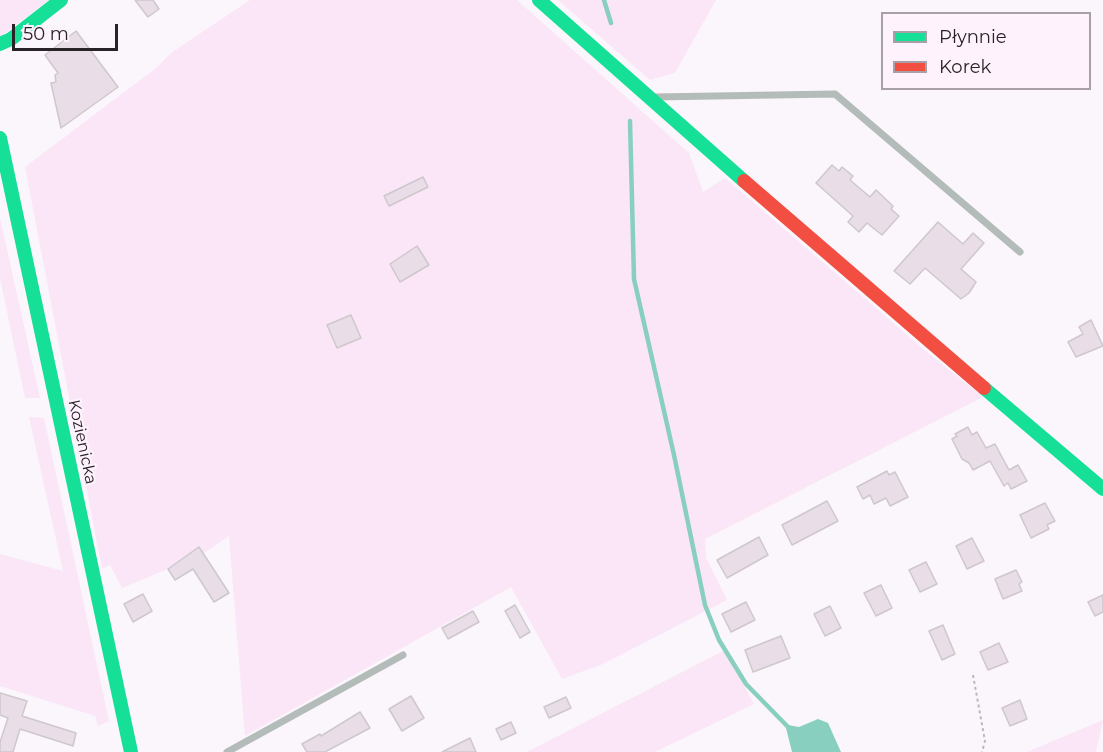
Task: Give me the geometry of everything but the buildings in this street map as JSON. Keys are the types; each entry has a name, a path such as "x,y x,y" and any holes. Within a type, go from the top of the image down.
{"street":[{"path":"0,44 11,39 61,0"},
{"path":"539,0 829,256 1103,489"},
{"name":"Kozienicka","path":"0,138 131,752"}],"lane":[{"path":"648,97 835,94 1020,252"},
{"path":"227,752 403,654"}],"path":[{"path":"973,675 986,741 982,752"}],"shaded area":[{"path":"0,0 49,0 0,37"},
{"path":"250,0 517,0 689,153 703,192 725,178 928,353 983,397 705,539 706,558 727,600 603,664 562,679 511,587 245,736 229,536 201,555 122,588 110,565 102,569 25,167 156,68 171,53"},
{"path":"558,0 716,0 675,73 650,80"},
{"path":"0,218 40,398 25,398 0,278"},
{"path":"29,417 44,418 109,721 98,726 95,716 0,686 0,554 63,571"},
{"path":"725,650 754,704 655,752 527,752"},
{"path":"818,719 828,723 841,752 792,752 786,728 788,725 799,727"},
{"path":"1103,720 1096,752 1027,752"}],"waterway":[{"path":"604,0 611,23"},
{"path":"630,121 634,279 705,605 719,640 746,684 790,729"}],"traffic: fast":[{"path":"0,44 11,39 61,0"},
{"path":"539,0 744,181"},
{"path":"0,138 131,752"},
{"path":"984,388 1103,489"}],"traffic: jam":[{"path":"744,181 984,388"}]}
